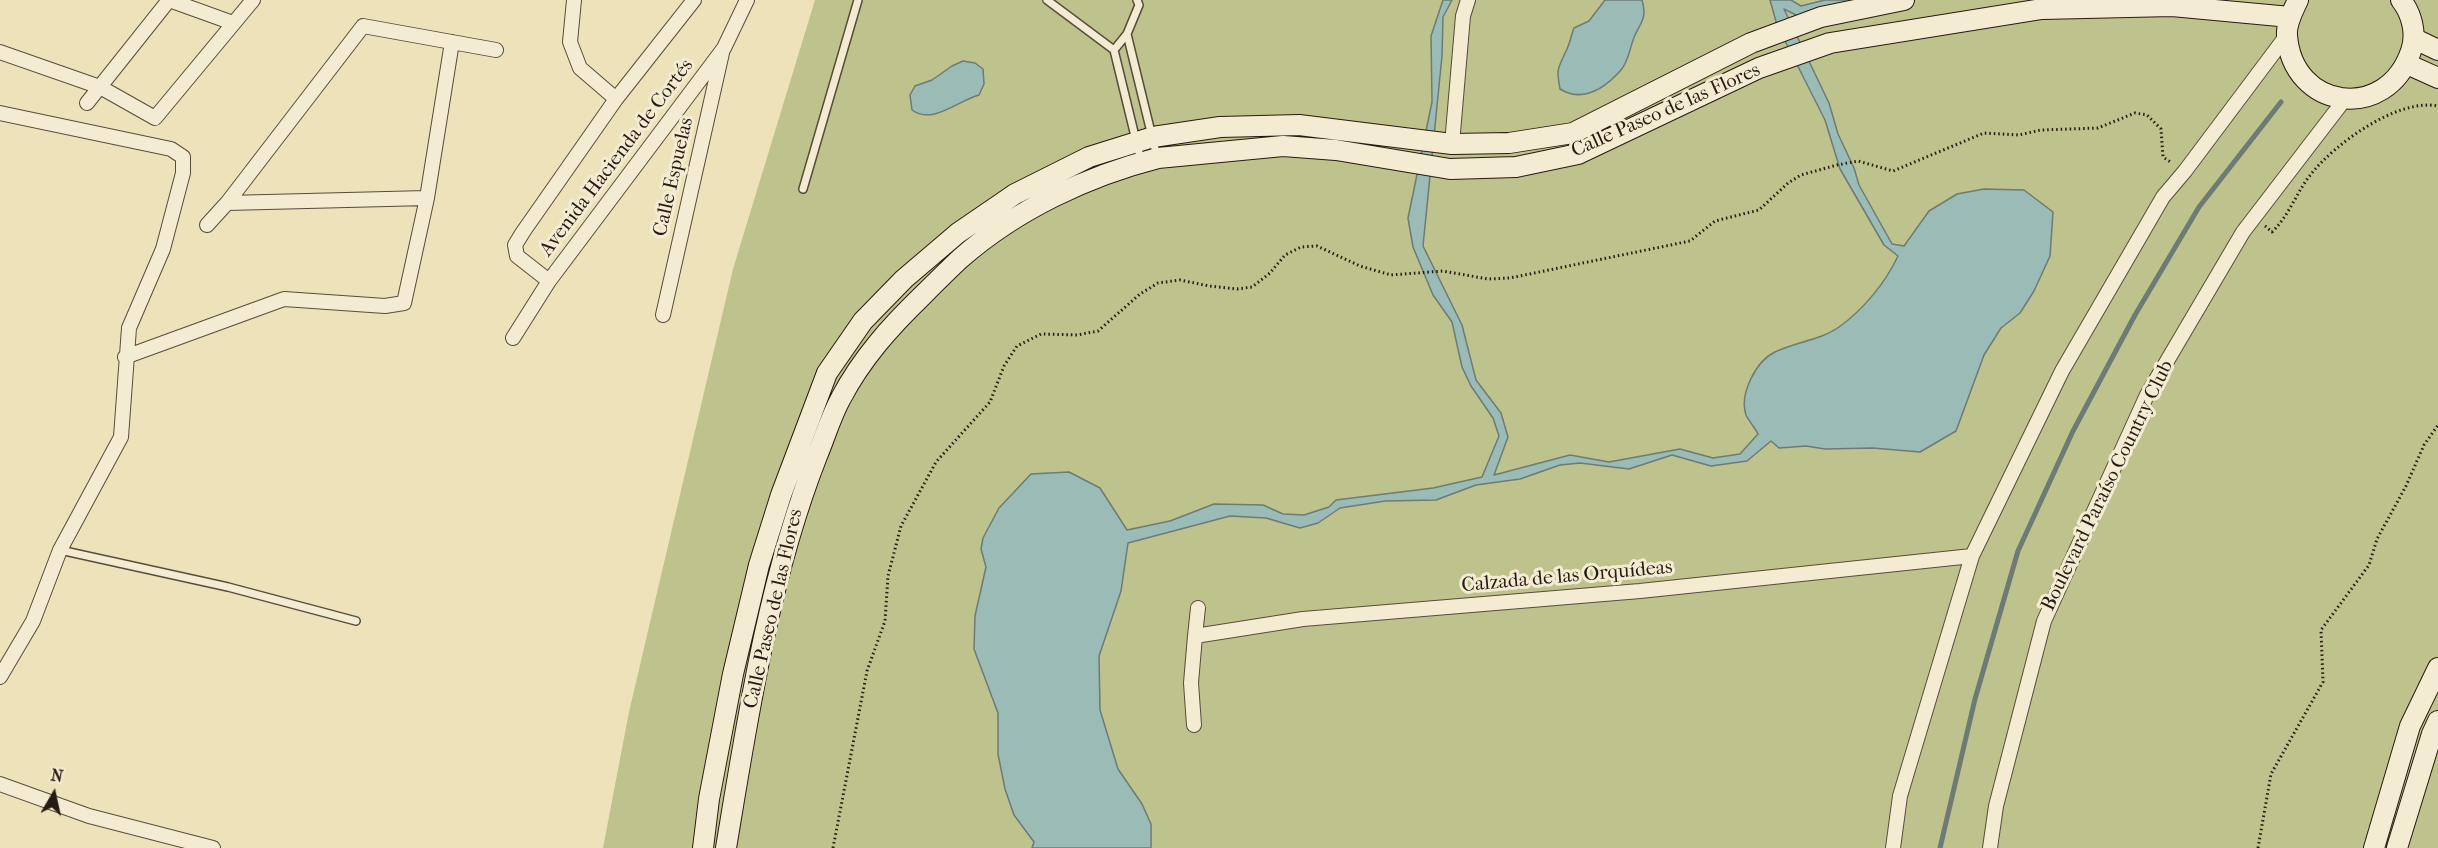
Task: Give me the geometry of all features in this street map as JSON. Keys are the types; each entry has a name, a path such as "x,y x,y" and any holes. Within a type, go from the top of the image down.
{"street":[{"path":"87,104 169,0 233,23"},
{"path":"0,52 100,87 154,118 253,0"},
{"path":"574,0 570,42 580,68 616,99"},
{"name":"Avenida Hacienda de Cortés","path":"694,0 616,99 515,245 517,256 549,281 723,48 747,0"},
{"path":"1452,144 1463,16 1468,0"},
{"name":"Calle Paseo de las Flores","path":"703,848 709,799 733,674 759,565 808,420 827,373 863,321 904,279 958,233 1015,194 1089,157 1145,139 1220,127 1299,124 1452,144 1509,143 1573,133 1751,43 1821,17 1904,0"},
{"path":"2291,17 2296,70 2309,84 2326,94 2345,99 2364,98 2381,91 2396,80 2407,64 2415,39 2406,2"},
{"name":"Calle Paseo de las Flores","path":"726,848 756,679 777,580 800,499 840,399 873,347 962,257 1020,215 1083,183 1150,160 1283,146 1336,150 1450,169 1516,167 1578,154 1758,68 1830,43 2007,7 2042,9 2172,6 2291,17"},
{"path":"1893,848 1900,796 1972,556 2062,371 2163,197 2185,171 2291,17"},
{"path":"207,225 228,203 363,26 496,50"},
{"path":"2415,39 2438,50"},
{"path":"125,357 284,299 385,306 404,303 427,198 453,42"},
{"name":"Calle Espuelas","path":"663,315 723,48"},
{"path":"2407,64 2438,78"},
{"name":"Boulevard Paraíso Country Club","path":"1990,848 1996,806 2044,621 2147,395 2243,232 2345,99"},
{"path":"0,113 171,149 183,157 183,173 163,249 129,328 125,357 121,437 60,550 33,621 0,677"},
{"path":"1478,143 1481,168"},
{"path":"228,203 427,198"},
{"path":"513,338 549,281"},
{"name":"Calzada de las Orquídeas","path":"1195,636 1303,619 1640,591 1972,556"},
{"path":"1194,725 1191,683 1198,608"},
{"path":"2374,848 2410,726 2438,668"},
{"path":"733,674 756,679"},
{"path":"2397,848 2438,722"},
{"path":"0,784 89,816 213,848"}],"lane":[{"path":"803,189 858,0"},
{"path":"1047,0 1114,50 1150,160"},
{"path":"1114,50 1127,34 1139,5 1137,0"},
{"path":"1127,34 1150,160"},
{"path":"60,550 228,586 356,621"}],"path":[{"path":"2254,218 2272,232 2281,223 2296,195 2311,174 2332,151 2360,130 2412,107 2438,106"},
{"path":"833,848 867,671 885,621 888,576 901,526 936,462 990,402 1004,366 1017,346 1041,334 1077,335 1098,331 1140,294 1158,283 1180,280 1237,289 1252,287 1270,273 1285,255 1301,247 1317,246 1360,266 1391,275 1443,271 1488,279 1510,278 1690,241 1715,221 1759,210 1788,183 1801,175 1858,162 1893,171 1984,133 2019,135 2041,130 2098,129 2135,113 2147,115 2161,129 2163,157 2185,171"},
{"path":"2258,848 2271,774 2323,682 2321,630 2369,565 2377,539 2406,486 2424,445 2438,425"}],"green space":[{"path":"815,0 2438,0 2438,848 603,848 629,712 733,269"}],"water":[{"path":"1443,0 1452,0 1443,17 1442,56 1423,246 1462,325 1476,380 1501,413 1508,437 1494,475 1570,455 1609,462 1680,449 1713,458 1740,454 1758,434 1746,415 1744,407 1747,388 1761,363 1775,352 1824,335 1839,327 1865,304 1893,266 1898,256 1884,245 1840,169 1825,120 1777,25 1770,0 1791,0 1801,6 1825,0 1869,0 1798,16 1784,9 1829,103 1838,134 1854,168 1859,185 1892,244 1904,246 1929,211 1957,194 1984,189 2024,190 2053,212 2050,256 2034,291 2020,313 2001,328 1984,355 1956,431 1920,452 1873,448 1825,449 1806,446 1779,448 1771,441 1747,461 1711,466 1672,455 1629,469 1580,463 1560,465 1520,479 1476,485 1436,500 1385,501 1340,508 1318,523 1300,528 1266,518 1230,516 1128,543 1121,591 1099,656 1100,710 1118,769 1142,804 1151,824 1151,848 1032,848 1034,842 1014,815 1005,789 998,754 998,713 974,649 975,616 986,567 981,549 983,538 999,508 1031,474 1069,472 1100,488 1127,530 1170,521 1214,504 1263,505 1283,514 1304,515 1329,507 1336,500 1433,488 1482,477 1499,436 1493,418 1471,386 1462,367 1452,322 1433,295 1413,247 1408,218 1432,102 1431,36"},
{"path":"1605,0 1642,0 1644,15 1626,62 1615,77 1601,88 1585,94 1569,93 1560,89 1558,72 1574,28 1589,21"},
{"path":"963,61 975,63 983,69 984,84 979,95 937,113 928,115 912,110 910,95 915,86 932,80"}],"waterway":[{"path":"1940,848 1975,699 2018,551 2073,431 2135,315 2199,207 2281,102"}]}
